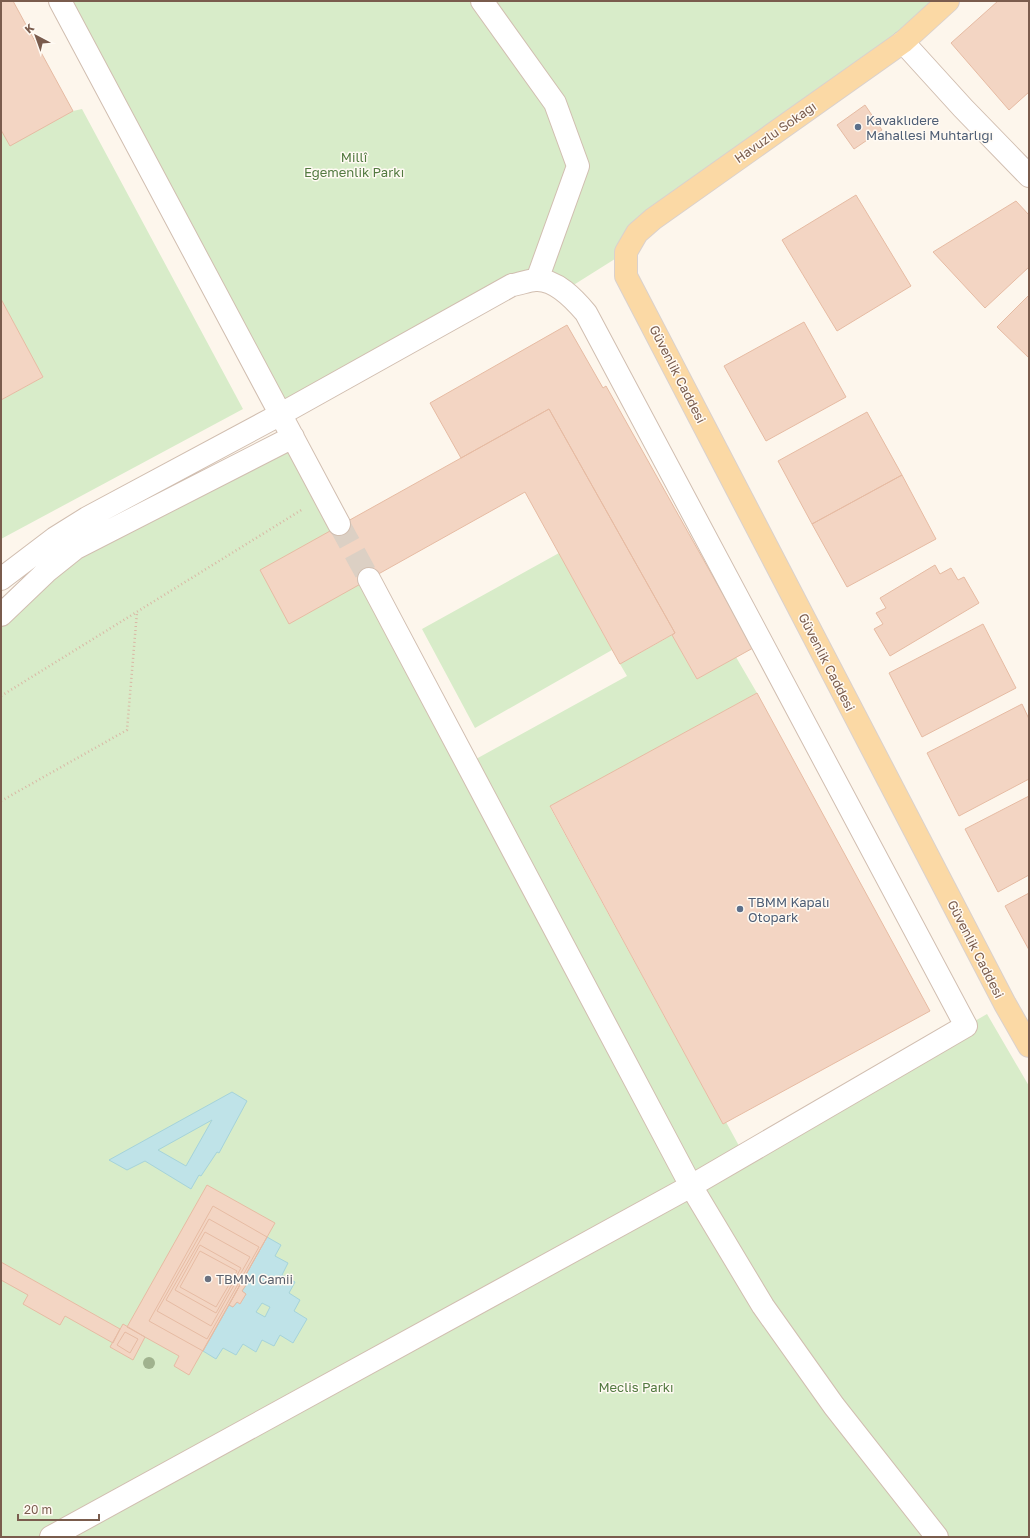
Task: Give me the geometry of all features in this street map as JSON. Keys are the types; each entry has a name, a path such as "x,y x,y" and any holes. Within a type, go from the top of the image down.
{"main road":[{"name":"Havuzlu Sokağı","path":"626,276 626,252 637,233 653,219 903,42 948,1"},
{"name":"Güvenlik Caddesi","path":"626,276 1005,1004 1029,1046"}],"street":[{"path":"60,1 339,524"},
{"path":"482,1 555,103 578,166 537,280"},
{"path":"903,42 963,108 1029,176"},
{"path":"1,579 55,538 87,518 281,414 512,285 537,280 551,283 577,301 586,314 966,1026 691,1186 51,1537"},
{"path":"1,616 46,572 76,548 293,437"},
{"path":"369,579 691,1186 762,1306 834,1406 937,1537"}],"path":[{"path":"1,696 324,496"},
{"path":"1,800 127,730 137,612"}],"green space":[{"name":"Millî Egemenlik Parkı","path":"60,1 948,1 626,252 564,291 537,280 281,414"},
{"path":"82,109 243,409 1,539 1,400 43,377 1,299 1,130 10,145 73,111"},
{"name":"Meclis Parkı","path":"293,437 467,764 627,676 620,664 672,635 697,679 736,657 757,693 550,807 723,1124 726,1122 744,1155 987,1014 1029,1086 1029,1537 1,1537 1,615 46,572"},
{"path":"559,553 612,650 475,728 422,629"}],"water":[{"path":"232,1092 247,1101 219,1153 217,1152 201,1176 199,1175 191,1189 145,1161 127,1170 109,1160","holes":["212,1120 186,1166 158,1150"]},
{"path":"267,1237 281,1245 275,1256 288,1263 282,1275 295,1282 289,1293 300,1300 294,1311 307,1319 293,1343 280,1335 274,1346 262,1340 256,1352 243,1344 236,1355 223,1348 216,1359 203,1351 229,1305 233,1307 237,1302 240,1303 246,1294 242,1291 246,1285 241,1283","holes":["262,1303 270,1307 265,1317 256,1312"]}],"building":[{"path":"1,1 13,1 73,111 10,146 1,130"},
{"path":"998,1 1029,1 1029,92 1009,110 951,43"},
{"path":"865,105 882,130 854,149 837,125"},
{"path":"856,195 911,286 837,331 782,240"},
{"path":"1016,201 1029,215 1029,267 985,308 933,252"},
{"path":"1029,295 1029,358 997,327"},
{"path":"1,299 43,377 1,400"},
{"path":"804,322 846,397 766,441 724,366"},
{"path":"567,325 603,388 606,386 753,648 697,679 672,635 675,633 549,409 461,458 430,403"},
{"path":"549,409 675,633 620,664 525,492 289,624 260,570"},
{"path":"867,412 902,475 812,524 778,461"},
{"path":"902,475 936,539 847,587 812,524"},
{"path":"935,565 940,574 951,568 958,580 964,577 979,603 890,656 874,629 883,624 876,613 886,608 880,598"},
{"path":"983,624 1016,688 922,737 889,673"},
{"name":"TBMM Kapalı Otopark","path":"757,693 930,1011 723,1124 550,806"},
{"path":"1022,704 1029,719 1029,779 959,816 927,753"},
{"path":"1029,796 1029,875 998,892 965,829"},
{"path":"1029,893 1029,950 1005,906"},
{"path":"207,1185 275,1223 189,1375 174,1366 179,1356 127,1327"},
{"path":"213,1206 267,1237 203,1351 149,1321"},
{"path":"209,1219 259,1247 207,1339 157,1311"},
{"path":"205,1232 250,1257 211,1326 166,1300"},
{"path":"200,1245 241,1268 216,1313 175,1290"},
{"path":"200,1251 237,1271 216,1307 180,1287"},
{"path":"1,1262 120,1329 113,1343 65,1316 60,1325 23,1304 28,1295 1,1280"},
{"path":"241,1283 246,1285 242,1291 246,1294 240,1304 237,1302 233,1307 229,1305"},
{"path":"123,1324 145,1337 133,1360 110,1347"},
{"path":"125,1332 138,1339 130,1353 117,1345"}],"tunnel":[{"path":"339,524 369,579"}],"place":[{"name":"Kavaklıdere Mahallesi Muhtarlığı","path":"858,127"},
{"name":"TBMM Kapalı Otopark","path":"740,909"},
{"name":"TBMM Camii","path":"208,1279"}]}
